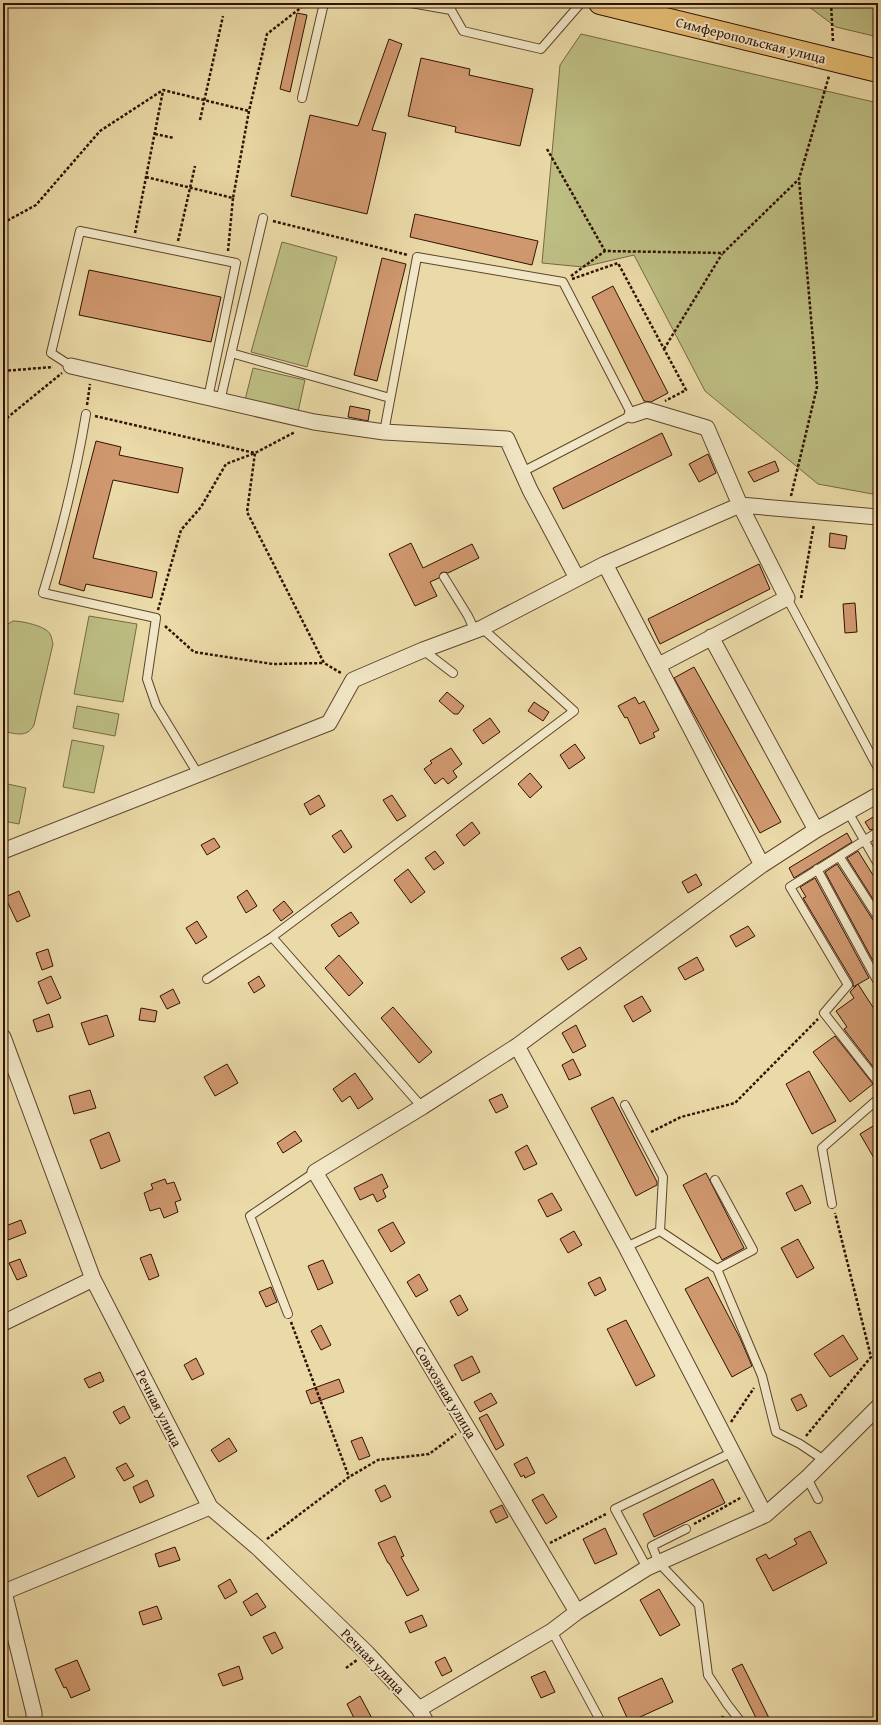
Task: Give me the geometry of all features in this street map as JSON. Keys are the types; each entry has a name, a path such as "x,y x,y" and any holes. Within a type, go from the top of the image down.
{"main road":[{"name":"Симферопольская улица","path":"600,3 878,71"}],"street":[{"path":"71,366 314,422 384,432 507,439 530,490 577,578"},
{"path":"632,415 647,410 707,428 740,505 787,598 659,665"},
{"path":"3,850 329,723 353,680 478,628 605,564 740,505 878,517"},
{"path":"605,564 762,865"},
{"path":"711,638 816,830"},
{"path":"315,1172 422,1107 518,1046 762,865 816,830 878,795"},
{"name":"Речная улица","path":"3,1037 93,1279 210,1507 257,1547 367,1653 423,1716"},
{"path":"518,1046 626,1247 765,1515"},
{"name":"Совхозная улица","path":"315,1172 577,1612"},
{"path":"3,1323 93,1279"},
{"path":"423,1716 552,1631 577,1612 653,1566 765,1515 807,1478 878,1407"},
{"path":"34,1722 34,1713 4,1592 210,1507"}],"lane":[{"path":"302,98 324,3"},
{"path":"411,3 452,7 463,31 541,49 581,3"},
{"path":"214,399 231,353 263,218"},
{"path":"71,366 51,352 80,231 236,263 214,399"},
{"path":"384,432 417,257 563,282 632,415 522,472"},
{"path":"231,353 390,398"},
{"path":"86,414 78,463 56,550 43,593 156,618 147,679 156,705 198,774"},
{"path":"207,979 272,937 574,711 478,628 468,616 444,576"},
{"path":"787,598 878,768"},
{"path":"423,650 453,673"},
{"path":"848,812 878,864"},
{"path":"878,832 816,869 790,887 848,985 824,1013 878,1082"},
{"path":"839,856 878,917"},
{"path":"816,869 878,982"},
{"path":"272,937 422,1107"},
{"path":"832,1204 822,1148 878,1099"},
{"path":"625,1105 663,1176 660,1231"},
{"path":"288,1314 250,1216 315,1172"},
{"path":"715,1180 753,1250 716,1269"},
{"path":"626,1247 660,1231"},
{"path":"660,1231 716,1269 762,1376 776,1432 800,1444 824,1460"},
{"path":"733,1452 616,1509 653,1566 699,1605 708,1675 741,1722"},
{"path":"807,1478 818,1499"},
{"path":"653,1566 652,1546 686,1530"},
{"path":"552,1631 601,1722"}],"path":[{"path":"228,262 233,198 249,111 267,34 307,3"},
{"path":"788,509 816,387 799,179 834,61 832,3"},
{"path":"200,120 223,16"},
{"path":"3,223 36,205 100,131 163,90 249,111"},
{"path":"133,243 163,90"},
{"path":"155,134 174,138"},
{"path":"547,149 605,251"},
{"path":"176,251 195,166"},
{"path":"146,177 190,189 233,198"},
{"path":"664,349 723,253 799,179"},
{"path":"263,218 417,257"},
{"path":"563,282 605,251 723,253"},
{"path":"563,282 618,263 686,390 647,410"},
{"path":"3,371 71,366"},
{"path":"3,438 8,418 71,366"},
{"path":"90,386 86,414 254,453"},
{"path":"314,422 254,453 226,464 201,507 181,530 156,618 194,652 273,664 324,663 353,680"},
{"path":"254,453 247,512 324,663"},
{"path":"798,618 816,512"},
{"path":"642,1137 681,1117 735,1103 824,1013"},
{"path":"800,1444 871,1357 832,1204"},
{"path":"288,1314 349,1477"},
{"path":"723,1434 762,1376"},
{"path":"257,1547 349,1477 378,1460 429,1454 466,1426"},
{"path":"686,1530 753,1491"},
{"path":"540,1549 616,1509"}],"green space":[{"path":"804,3 878,3 878,37 836,27"},
{"path":"581,34 878,103 878,495 818,484 705,391 634,255 583,267 542,263 560,65"},
{"path":"282,242 337,257 307,367 251,352"},
{"path":"253,368 305,380 298,412 245,400"},
{"path":"89,616 137,624 123,702 74,694"},
{"path":"13,621 39,626 48,631 52,638 53,644 34,725 28,732 21,734 3,731 3,633 6,625"},
{"path":"77,706 119,714 115,736 73,728"},
{"path":"72,740 104,746 94,793 63,787"},
{"path":"3,783 26,788 19,824 3,821"}],"building":[{"path":"297,13 307,15 290,92 280,89"},
{"path":"389,39 402,44 372,130 386,133 367,214 291,196 310,115 358,126"},
{"path":"421,58 470,69 469,75 533,89 520,146 455,132 456,127 408,116"},
{"path":"415,214 538,241 532,265 410,237"},
{"path":"382,258 406,264 377,381 354,375"},
{"path":"89,270 221,297 211,342 79,315"},
{"path":"613,286 668,393 651,402 644,401 592,297"},
{"path":"350,406 370,410 368,421 348,417"},
{"path":"662,433 672,455 563,509 553,488"},
{"path":"96,441 121,447 119,455 183,468 178,493 113,480 93,558 157,572 152,598 86,584 84,591 59,584"},
{"path":"708,454 716,473 699,482 689,464"},
{"path":"775,461 779,471 754,482 748,472"},
{"path":"830,533 847,536 845,549 829,547"},
{"path":"411,543 423,568 472,544 479,558 448,573 441,573 439,578 430,582 437,596 415,606 389,554"},
{"path":"759,564 770,589 660,644 648,619"},
{"path":"855,603 857,632 845,633 843,604"},
{"path":"694,667 781,822 760,833 674,678"},
{"path":"447,692 464,706 458,714 454,714 439,701"},
{"path":"635,697 639,704 644,701 659,730 653,733 655,737 640,744 627,717 625,718 618,706"},
{"path":"534,702 549,712 543,721 528,711"},
{"path":"490,718 500,732 483,744 473,730"},
{"path":"575,744 585,758 569,769 560,755"},
{"path":"451,748 462,764 453,771 457,777 448,784 443,778 435,784 424,769 432,763 430,761"},
{"path":"530,773 542,787 530,798 518,784"},
{"path":"319,795 325,806 310,815 304,804"},
{"path":"392,795 406,816 397,821 383,800"},
{"path":"878,814 878,827 870,830 865,822"},
{"path":"472,822 480,833 464,846 456,835"},
{"path":"341,830 352,847 344,853 332,836"},
{"path":"847,833 852,842 794,878 789,868"},
{"path":"214,838 220,847 207,855 201,845"},
{"path":"435,851 444,863 434,870 425,858"},
{"path":"858,851 878,883 878,907 847,858"},
{"path":"837,864 873,920 878,922 878,970 825,872"},
{"path":"408,869 425,892 411,903 394,880"},
{"path":"696,874 702,885 688,893 682,882"},
{"path":"815,878 869,978 853,987 853,982 803,898 806,897 800,887"},
{"path":"247,890 257,906 246,913 237,897"},
{"path":"19,891 30,916 17,922 5,897"},
{"path":"284,901 293,912 281,921 273,910"},
{"path":"351,912 359,923 339,937 331,925"},
{"path":"197,921 207,937 196,944 186,928"},
{"path":"748,926 755,936 736,947 730,936"},
{"path":"580,947 587,959 568,970 561,958"},
{"path":"48,949 53,966 42,970 36,953"},
{"path":"339,955 363,983 349,996 325,968"},
{"path":"697,957 704,970 685,980 678,968"},
{"path":"51,976 61,998 47,1004 38,982"},
{"path":"259,976 265,986 254,993 248,983"},
{"path":"858,984 878,1015 878,1073 844,1029 847,1027 836,1011 854,998 850,992"},
{"path":"173,989 180,1003 167,1009 160,996"},
{"path":"642,996 651,1011 633,1022 624,1006"},
{"path":"393,1007 432,1052 419,1063 381,1018"},
{"path":"141,1008 157,1011 155,1022 139,1020"},
{"path":"49,1014 53,1027 37,1032 33,1020"},
{"path":"107,1015 114,1036 89,1045 81,1023"},
{"path":"576,1025 586,1046 573,1053 562,1033"},
{"path":"835,1036 873,1084 850,1102 813,1052"},
{"path":"573,1059 581,1075 569,1080 562,1065"},
{"path":"227,1064 238,1083 215,1096 204,1077"},
{"path":"809,1071 836,1121 812,1134 786,1084"},
{"path":"355,1073 373,1099 358,1109 350,1096 342,1102 333,1089"},
{"path":"90,1090 96,1108 74,1114 69,1096"},
{"path":"502,1094 508,1107 496,1113 489,1100"},
{"path":"613,1097 657,1182 657,1185 636,1196 591,1108"},
{"path":"878,1123 878,1165 860,1134"},
{"path":"295,1131 302,1141 283,1153 277,1143"},
{"path":"109,1132 120,1161 101,1169 90,1140"},
{"path":"527,1145 537,1164 524,1170 515,1152"},
{"path":"706,1173 744,1248 722,1260 683,1185"},
{"path":"382,1174 388,1187 383,1190 386,1197 377,1202 373,1194 360,1200 354,1188"},
{"path":"165,1179 167,1184 174,1182 181,1200 175,1202 178,1212 164,1218 160,1208 150,1211 144,1193 153,1189 151,1184"},
{"path":"802,1185 811,1203 795,1211 786,1193"},
{"path":"552,1193 562,1210 547,1217 538,1200"},
{"path":"21,1220 26,1233 3,1242 3,1227"},
{"path":"393,1222 405,1243 391,1252 378,1230"},
{"path":"574,1231 582,1245 568,1253 560,1239"},
{"path":"798,1239 814,1268 797,1278 781,1248"},
{"path":"151,1254 159,1276 149,1280 140,1258"},
{"path":"20,1259 27,1276 17,1280 9,1263"},
{"path":"323,1260 333,1283 318,1290 308,1266"},
{"path":"419,1274 428,1290 416,1297 407,1282"},
{"path":"600,1277 606,1290 595,1296 588,1283"},
{"path":"708,1277 740,1338 752,1366 732,1377 685,1289"},
{"path":"271,1287 277,1302 266,1307 259,1292"},
{"path":"460,1295 468,1310 458,1316 450,1301"},
{"path":"626,1320 655,1376 636,1386 607,1329"},
{"path":"321,1325 331,1345 321,1350 311,1331"},
{"path":"843,1335 858,1359 830,1377 814,1354"},
{"path":"472,1356 480,1372 462,1381 454,1365"},
{"path":"196,1358 204,1374 192,1380 184,1365"},
{"path":"100,1372 104,1381 89,1388 84,1379"},
{"path":"339,1379 344,1392 311,1404 306,1391"},
{"path":"491,1393 497,1403 480,1412 474,1402"},
{"path":"801,1394 807,1406 797,1411 791,1399"},
{"path":"124,1406 130,1418 120,1424 113,1412"},
{"path":"487,1414 504,1445 496,1450 479,1418"},
{"path":"362,1437 370,1456 359,1460 351,1441"},
{"path":"229,1438 237,1451 219,1462 211,1450"},
{"path":"65,1457 75,1477 38,1497 27,1476"},
{"path":"527,1457 535,1473 525,1478 524,1475 521,1477 514,1464"},
{"path":"126,1463 134,1476 124,1481 116,1468"},
{"path":"713,1479 725,1503 654,1537 643,1514"},
{"path":"147,1480 154,1496 140,1503 133,1487"},
{"path":"385,1485 391,1497 381,1502 375,1490"},
{"path":"543,1494 557,1517 546,1524 532,1500"},
{"path":"502,1505 508,1517 496,1523 490,1511"},
{"path":"605,1528 617,1554 595,1564 583,1539"},
{"path":"810,1531 827,1563 773,1591 756,1559 766,1554 769,1559 797,1544 794,1539"},
{"path":"395,1536 404,1556 401,1557 419,1590 407,1596 378,1543"},
{"path":"175,1547 180,1560 159,1567 155,1554"},
{"path":"230,1579 237,1592 225,1599 218,1586"},
{"path":"659,1589 680,1625 660,1636 640,1600"},
{"path":"257,1593 266,1607 251,1616 243,1602"},
{"path":"157,1606 162,1619 143,1625 139,1612"},
{"path":"422,1615 427,1626 410,1633 405,1622"},
{"path":"275,1632 283,1648 272,1654 263,1637"},
{"path":"445,1657 452,1671 442,1676 435,1662"},
{"path":"77,1660 90,1690 71,1698 66,1687 64,1688 55,1669"},
{"path":"742,1664 771,1722 758,1722 732,1669"},
{"path":"239,1666 243,1679 223,1686 218,1674"},
{"path":"545,1671 555,1692 541,1698 531,1677"},
{"path":"662,1678 673,1702 629,1722 618,1698"},
{"path":"360,1696 374,1722 356,1722 347,1704"}]}
